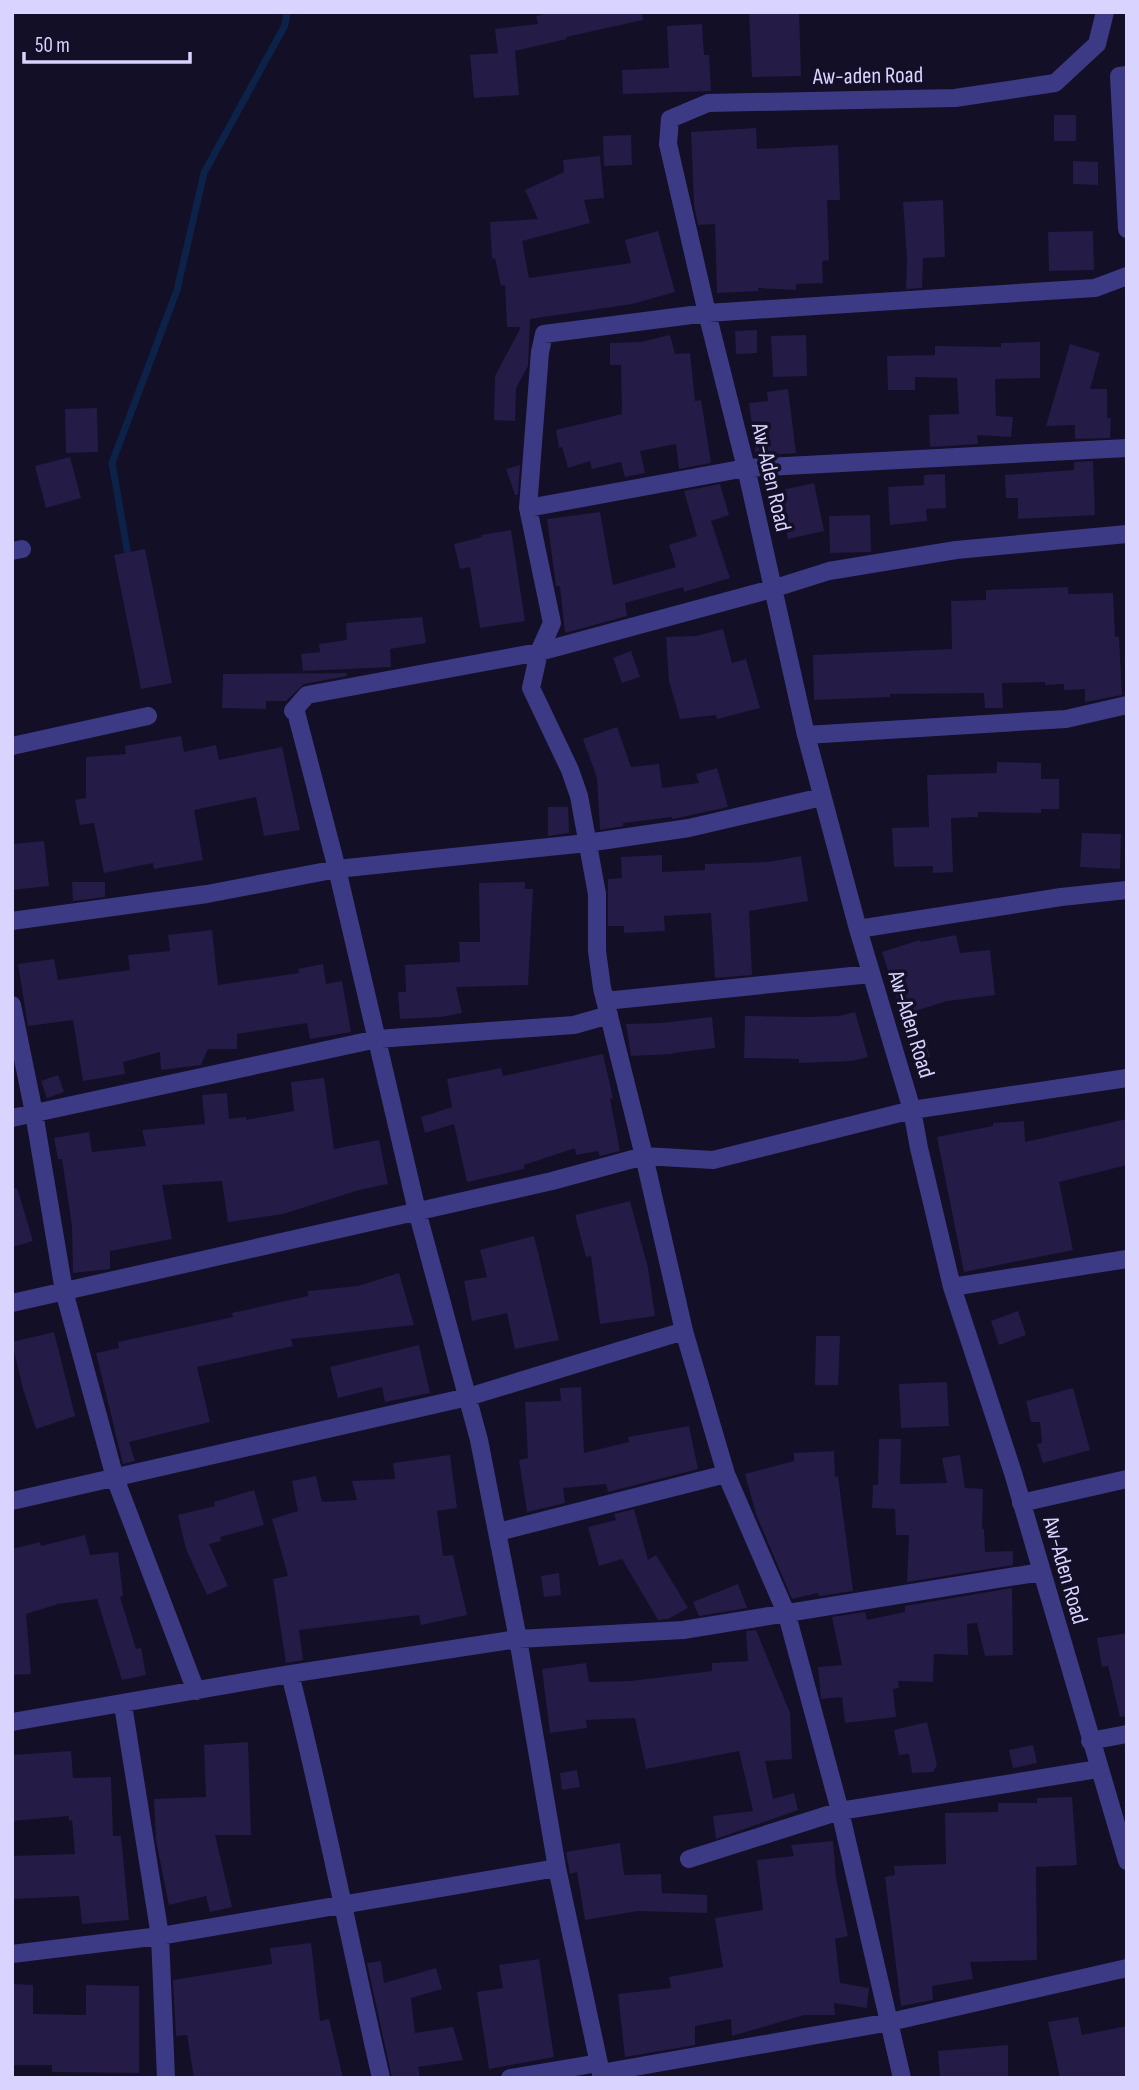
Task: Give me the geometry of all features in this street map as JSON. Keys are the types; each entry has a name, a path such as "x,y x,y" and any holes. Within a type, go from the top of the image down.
{"street":[{"name":"Aw-aden Road","path":"680,193 668,144 670,119 708,103 955,98 1055,83 1097,44 1105,12"},
{"path":"1127,75 1119,76 1127,229"},
{"name":"Aw-Aden Road","path":"680,193 806,735 858,929 912,1110 952,1287 1021,1503 1127,1861"},
{"path":"902,2078 840,1811 787,1615 726,1474 684,1331 607,1008 597,951 597,894 579,796 570,770 531,688 539,652 552,623 528,508 540,352 544,334 706,313 1095,288 1127,276"},
{"path":"528,508 746,468 1127,447"},
{"path":"601,2071 557,1868 498,1532 468,1396 417,1210 337,869 296,712 293,711 307,695 539,652 829,571 956,550 1127,534"},
{"path":"806,735 1066,719 1127,705"},
{"path":"12,746 148,716"},
{"path":"12,921 207,894 337,869 587,843 689,828 822,797"},
{"path":"858,929 1074,895 1127,890"},
{"path":"12,1118 377,1039 574,1025 607,1008 871,974"},
{"path":"12,1005 34,1113 64,1291 115,1478 196,1691"},
{"path":"12,1303 552,1181 644,1156 713,1160 912,1110 1127,1078"},
{"path":"952,1287 1127,1259"},
{"path":"12,1501 468,1396 684,1331"},
{"path":"498,1532 726,1474"},
{"path":"1021,1503 1127,1479"},
{"path":"12,1722 290,1674 518,1639 683,1630 1041,1572"},
{"path":"290,1674 322,1801 342,1905 381,2078"},
{"path":"123,1704 160,1936 166,2078"},
{"path":"1090,1741 1127,1734"},
{"path":"689,1859 840,1811 1098,1769"},
{"path":"12,1954 160,1936 557,1868"},
{"path":"510,2078 601,2071 890,2022 1127,1968"}],"building":[{"path":"553,12 642,12 643,20 515,51 519,95 474,98 470,55 498,53 495,29 538,24 536,16"},
{"path":"749,12 799,12 801,76 752,77"},
{"path":"702,24 704,55 709,55 711,91 623,94 622,70 669,68 667,26"},
{"path":"1054,115 1076,115 1076,141 1054,141"},
{"path":"756,128 757,149 838,145 840,200 827,200 829,260 822,261 823,283 796,284 796,290 758,288 758,291 717,293 715,224 698,225 694,205 691,132"},
{"path":"631,135 632,165 604,166 603,136"},
{"path":"600,156 604,198 584,200 590,223 522,241 529,278 631,263 625,240 658,231 675,292 632,304 530,319 528,366 516,388 515,421 494,420 495,376 521,327 507,327 505,285 501,286 495,258 492,259 490,222 538,219 525,190 564,172 563,160"},
{"path":"1073,161 1098,162 1098,185 1073,184"},
{"path":"943,200 945,257 923,258 922,288 906,289 903,202"},
{"path":"1093,231 1094,270 1049,271 1048,232"},
{"path":"757,330 757,353 736,354 735,331"},
{"path":"670,335 675,354 690,353 695,401 701,400 711,463 679,469 676,444 640,451 645,473 625,477 621,462 592,469 590,461 568,468 562,447 559,448 556,430 622,414 621,365 610,365 610,343 641,342"},
{"path":"806,335 807,376 773,377 771,336"},
{"path":"1040,342 1040,378 995,379 996,416 1013,417 1011,437 977,435 978,444 930,447 929,415 959,414 957,378 915,377 915,390 888,390 887,356 935,355 935,346 1001,347 1001,343"},
{"path":"1070,344 1100,353 1090,389 1107,389 1107,418 1111,418 1110,438 1075,439 1075,425 1046,426"},
{"path":"788,389 796,453 756,456 749,403 768,401 767,392"},
{"path":"97,408 98,452 66,453 65,409"},
{"path":"70,457 81,498 46,508 35,466"},
{"path":"1093,461 1095,515 1018,519 1018,498 1006,498 1005,475 1074,470 1074,462"},
{"path":"520,465 518,495 515,495 506,469"},
{"path":"945,474 946,508 926,509 927,521 890,525 888,487 924,485 924,475"},
{"path":"814,483 824,531 788,539 778,491"},
{"path":"720,484 729,515 711,521 730,578 684,592 683,587 625,603 627,616 565,633 560,586 556,586 547,519 600,512 613,585 676,567 669,545 697,536 684,491"},
{"path":"870,515 871,552 830,553 829,516"},
{"path":"511,530 525,621 480,628 470,567 460,569 454,544 482,537 481,535"},
{"path":"145,549 172,683 141,689 114,555"},
{"path":"1068,587 1068,594 1113,593 1115,637 1119,637 1122,695 1085,702 1085,689 1064,690 1064,684 1045,685 1045,682 1002,683 1003,708 985,708 984,693 890,694 890,697 814,700 813,655 952,649 951,601 986,600 986,590"},
{"path":"422,617 426,643 390,649 391,667 303,671 301,654 320,652 319,644 347,640 346,623"},
{"path":"723,629 732,663 746,659 760,708 717,719 716,715 680,719 669,681 666,637 696,636"},
{"path":"631,651 640,677 622,683 613,658"},
{"path":"346,673 347,676 304,684 286,701 266,701 266,709 222,708 223,674"},
{"path":"617,727 631,767 659,764 662,788 699,783 696,774 717,768 728,807 673,819 623,823 623,826 600,830 597,778 583,739"},
{"path":"181,736 184,752 216,745 219,760 282,747 300,830 264,836 256,797 194,810 203,860 154,869 153,863 104,873 94,823 80,825 75,800 86,798 86,757 126,754 125,746"},
{"path":"997,762 1041,763 1041,779 1059,779 1059,809 1041,809 1041,813 978,812 978,817 951,818 953,872 933,873 933,866 894,867 892,828 929,827 927,775 997,773"},
{"path":"548,807 568,807 569,833 548,836"},
{"path":"1082,833 1121,834 1120,869 1080,867"},
{"path":"44,841 49,886 12,890 12,844"},
{"path":"662,855 662,872 705,870 705,864 768,862 801,856 808,901 749,911 752,975 715,978 711,913 664,916 665,931 624,933 624,926 608,926 608,879 622,878 621,857"},
{"path":"72,882 105,882 105,897 73,901"},
{"path":"525,882 525,889 533,889 528,985 456,987 462,1013 400,1019 398,992 406,992 405,965 460,962 459,942 480,942 479,883"},
{"path":"212,930 218,985 299,973 298,969 323,964 326,984 342,981 351,1032 310,1039 307,1023 237,1034 237,1049 208,1049 201,1065 161,1070 160,1052 123,1062 125,1074 83,1081 73,1020 28,1026 18,964 54,959 58,980 130,970 128,955 170,951 168,935"},
{"path":"956,935 960,953 990,950 995,995 947,1001 902,1015 882,952 920,940 921,942"},
{"path":"855,1012 868,1057 852,1061 799,1063 799,1059 744,1058 745,1016 839,1016"},
{"path":"712,1017 715,1048 631,1056 626,1024"},
{"path":"925,1040 930,1057 913,1062 908,1045"},
{"path":"603,1054 613,1098 610,1099 620,1151 600,1156 598,1151 576,1155 575,1148 524,1165 524,1169 467,1182 454,1124 425,1133 421,1117 452,1107 447,1079 501,1068 503,1076"},
{"path":"58,1075 64,1092 47,1098 41,1081"},
{"path":"324,1078 334,1149 379,1140 388,1184 359,1190 283,1214 228,1222 222,1181 162,1185 172,1239 110,1251 110,1269 73,1273 72,1226 62,1159 58,1159 54,1138 89,1132 92,1152 146,1146 142,1130 205,1124 202,1095 227,1093 229,1119 246,1117 246,1120 294,1111 291,1082"},
{"path":"1127,1119 1127,1165 1059,1182 1073,1250 964,1272 937,1137 993,1126 993,1123 1024,1121 1025,1142"},
{"path":"17,1188 33,1241 12,1247 12,1189"},
{"path":"630,1201 648,1268 655,1316 600,1324 591,1256 586,1257 575,1215"},
{"path":"534,1236 559,1340 515,1349 507,1313 472,1321 464,1281 487,1277 480,1250"},
{"path":"399,1273 414,1325 291,1339 293,1346 197,1367 210,1422 129,1442 135,1461 123,1464 96,1353 119,1348 118,1342 233,1317 232,1313 308,1296 308,1291 358,1286"},
{"path":"1018,1311 1026,1335 999,1345 991,1321"},
{"path":"54,1332 75,1416 36,1429 12,1342"},
{"path":"816,1336 840,1336 838,1385 815,1385"},
{"path":"419,1345 430,1393 385,1402 382,1387 338,1398 330,1367"},
{"path":"947,1382 949,1426 901,1428 899,1384"},
{"path":"581,1387 584,1453 629,1442 628,1437 689,1426 698,1469 608,1492 606,1484 563,1488 565,1503 527,1512 519,1460 528,1458 525,1402 561,1401 560,1388"},
{"path":"1073,1388 1090,1450 1043,1463 1037,1444 1042,1443 1040,1422 1031,1422 1026,1401"},
{"path":"879,1439 901,1439 900,1484 947,1483 942,1458 960,1455 965,1488 983,1489 982,1529 985,1552 1013,1551 1013,1565 907,1582 909,1535 896,1535 895,1509 872,1508 873,1485 878,1485"},
{"path":"834,1451 835,1477 838,1476 853,1591 819,1596 818,1593 792,1599 756,1514 745,1474 794,1461 794,1453"},
{"path":"450,1455 457,1508 437,1511 443,1556 453,1555 467,1615 421,1625 419,1615 299,1630 303,1660 286,1663 273,1579 288,1576 272,1519 298,1511 292,1481 316,1476 322,1502 357,1500 352,1481 395,1479 393,1463"},
{"path":"254,1490 264,1525 220,1537 221,1541 209,1544 228,1586 207,1595 186,1549 178,1515 215,1506 214,1502"},
{"path":"634,1509 648,1560 656,1555 688,1608 668,1619 658,1620 622,1559 599,1566 588,1527 616,1520 614,1514"},
{"path":"85,1535 90,1555 118,1552 123,1596 120,1597 136,1649 141,1648 146,1675 122,1680 97,1599 58,1604 26,1614 31,1674 12,1675 12,1549 40,1542 41,1546"},
{"path":"559,1573 561,1595 544,1597 541,1576"},
{"path":"738,1584 747,1608 699,1616 693,1602"},
{"path":"1012,1588 1013,1655 985,1656 977,1623 967,1624 968,1655 934,1654 933,1682 898,1681 899,1688 893,1689 896,1717 845,1723 842,1697 821,1699 818,1667 842,1665 832,1617 865,1612 867,1620 905,1612 905,1606"},
{"path":"756,1630 790,1713 792,1759 765,1761 773,1799 794,1793 798,1810 716,1839 713,1816 753,1811 739,1751 646,1769 635,1718 586,1720 587,1728 550,1733 542,1669 586,1663 589,1682 631,1681 712,1671 712,1663 748,1661 746,1631"},
{"path":"1127,1633 1127,1716 1120,1717 1108,1666 1102,1667 1097,1638"},
{"path":"927,1722 937,1765 933,1772 912,1773 909,1754 899,1755 894,1730"},
{"path":"248,1742 251,1835 215,1835 232,1907 210,1912 206,1896 169,1905 156,1841 154,1799 206,1797 204,1745"},
{"path":"1033,1745 1037,1763 1013,1768 1009,1750"},
{"path":"71,1751 73,1778 111,1777 113,1836 121,1836 129,1920 82,1924 79,1896 12,1899 12,1856 75,1854 72,1820 69,1821 69,1816 12,1821 12,1755"},
{"path":"577,1770 580,1787 562,1790 560,1773"},
{"path":"1072,1797 1077,1865 1036,1867 1037,1960 970,1962 973,1979 932,1986 933,2000 901,2006 885,1877 895,1875 894,1866 946,1864 945,1813 998,1812 998,1803 1037,1803 1037,1798"},
{"path":"833,1841 836,1878 848,1936 835,1939 840,1983 869,1988 867,2008 834,2003 835,2015 804,2015 732,2036 731,2019 695,2026 695,2045 625,2057 618,1994 671,1988 669,1977 723,1967 715,1918 763,1910 757,1860 794,1856 791,1845"},
{"path":"620,1843 624,1875 661,1874 662,1893 707,1895 707,1913 638,1911 585,1920 577,1872 570,1874 566,1852"},
{"path":"311,1943 320,2021 329,2019 343,2078 194,2078 187,2035 176,2036 173,1980 272,1964 270,1948"},
{"path":"539,1959 554,2057 489,2069 477,1992 503,1988 499,1965"},
{"path":"381,1961 384,1983 436,1968 442,1989 411,1998 415,2033 453,2027 463,2060 418,2067 420,2078 392,2078 367,1963"},
{"path":"12,1984 33,1985 33,2014 86,2015 86,1985 139,1986 139,2073 52,2072 52,2065 12,2065"},
{"path":"1078,2017 1082,2035 1127,2026 1127,2078 1060,2078 1048,2022"},
{"path":"1008,2045 1008,2078 940,2078 938,2051"}],"waterway":[{"path":"129,561 112,463 177,290 204,173 285,25 287,12"}]}
